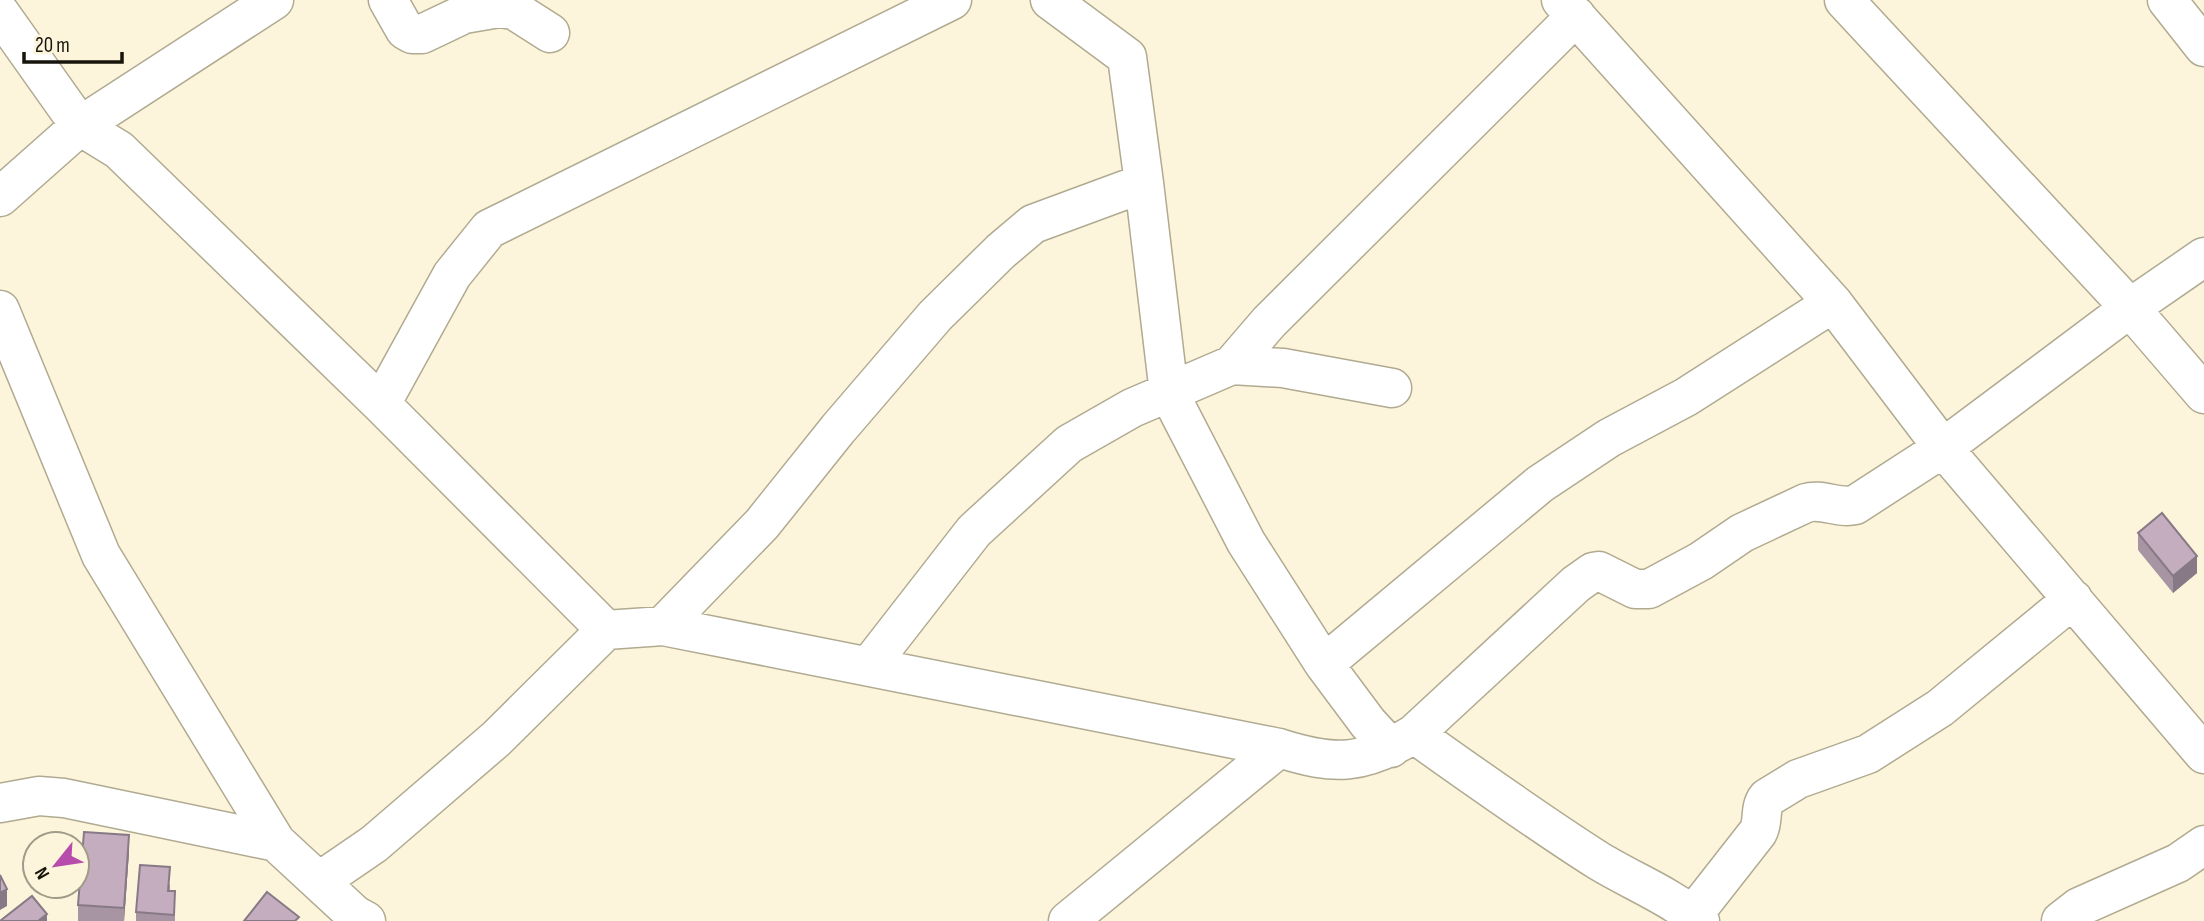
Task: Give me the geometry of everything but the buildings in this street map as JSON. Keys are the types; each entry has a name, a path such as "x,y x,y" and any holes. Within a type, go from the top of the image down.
{"street":[{"path":"388,0 405,30 412,34 422,34 464,14 499,8 514,10 550,33"},
{"path":"381,404 452,275 489,229 952,0"},
{"path":"1050,0 1127,57 1168,393 1246,541 1324,664 1368,723 1403,741 1696,918 1761,827 1762,808 1767,798 1798,779 1868,754 1940,708 2073,599"},
{"path":"1844,0 2130,308 2204,394"},
{"path":"2167,0 2204,47"},
{"path":"0,197 80,126 253,6"},
{"path":"869,666 974,531 1069,444 1132,408 1232,365 1279,312 1569,8 1833,303 1943,448 2204,754"},
{"path":"0,13 80,126 119,150 381,404 606,630"},
{"path":"663,626 762,524 934,316 1001,251 1034,224 1144,183"},
{"path":"320,881 374,844 496,739 606,630 663,626 1279,748 1312,758 1346,761 1403,741 1576,584 1593,572 1604,573 1635,589 1649,589 1701,561 1742,533 1806,503 1814,500 1840,506 1855,505 1943,448 2130,308 2204,257"},
{"path":"1324,664 1540,484 1609,438 1686,397 1833,303"},
{"path":"0,310 101,555 276,842 357,919"},
{"path":"1232,365 1283,368 1392,388"},
{"path":"1069,921 1279,748"},
{"path":"0,803 39,796 64,798 276,842"},
{"path":"2062,921 2079,907 2178,863 2204,845"}]}
